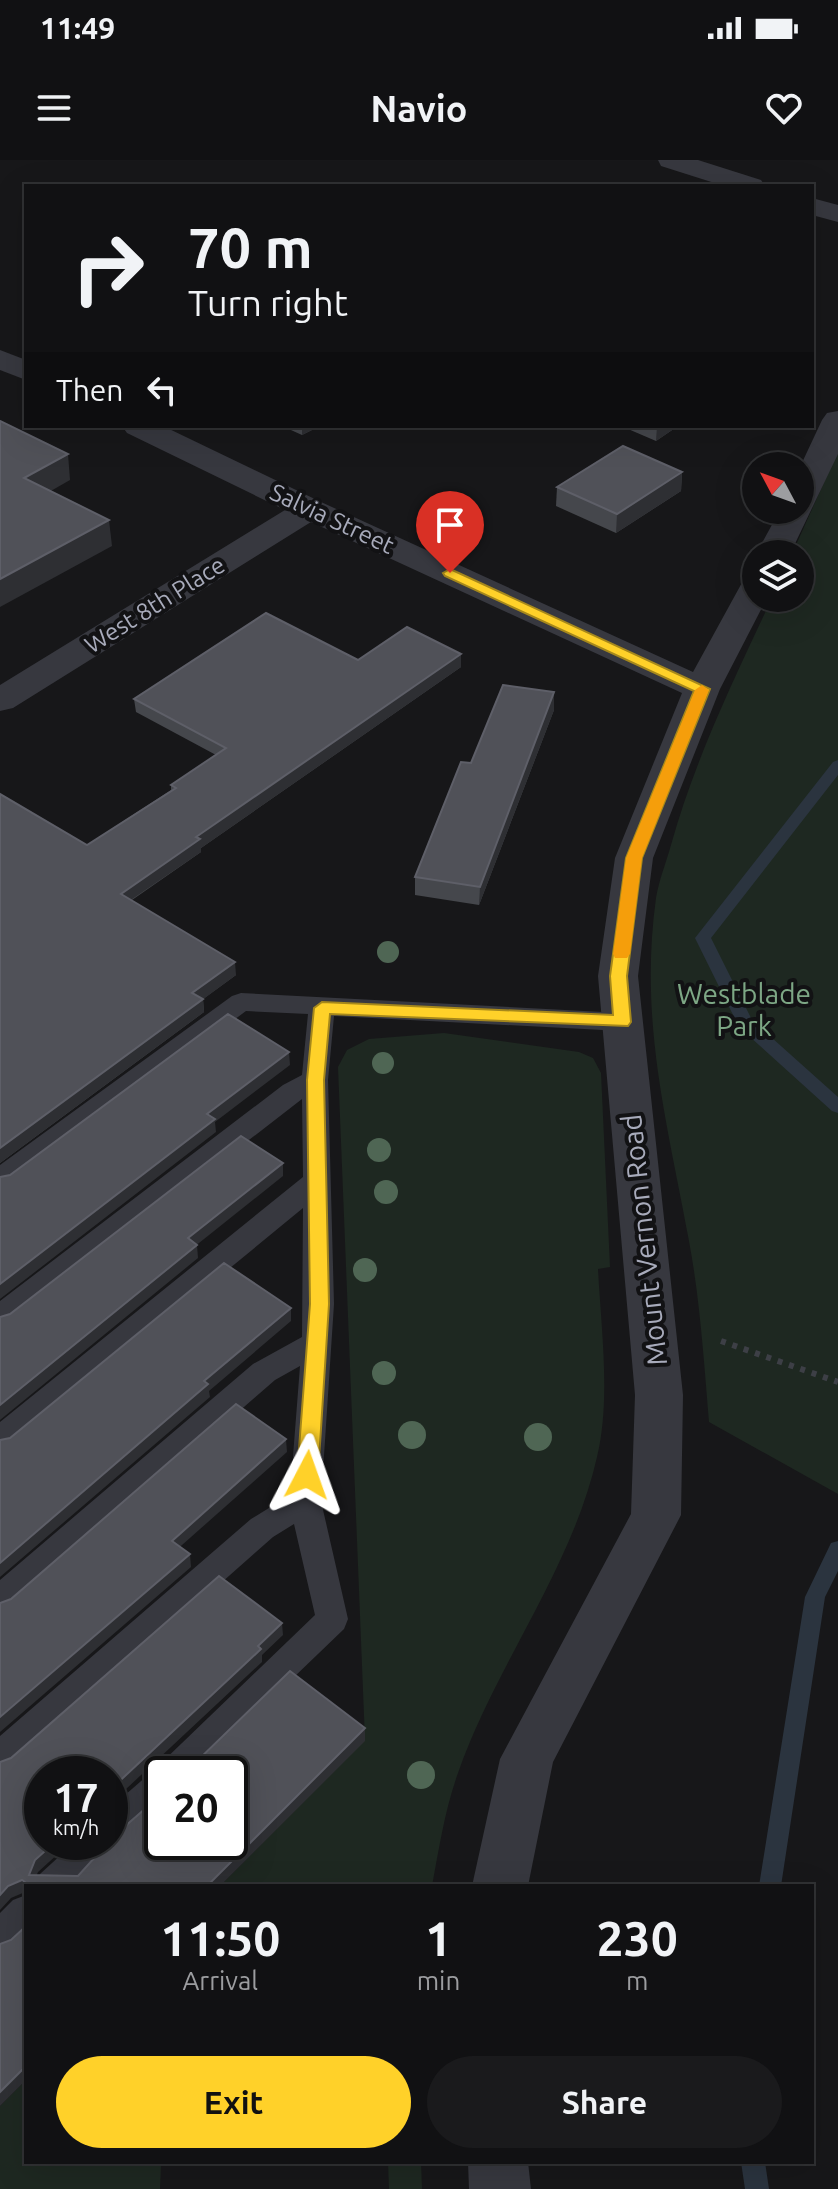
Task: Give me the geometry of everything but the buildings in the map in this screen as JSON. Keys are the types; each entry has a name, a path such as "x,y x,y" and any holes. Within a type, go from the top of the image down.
{"street":[{"path":"671,160 745,184"},
{"path":"814,207 838,214"},
{"path":"0,359 24,370"},
{"path":"814,471 838,420"},
{"name":"Salvia Street","path":"142,428 309,509 702,689"},
{"name":"West 8th Place","path":"0,700 309,509"},
{"name":"Mount Vernon Road","path":"500,1884 527,1759 656,1515 659,1395 618,976 634,858 702,689 742,612"},
{"path":"498,2164 500,2189"}],"lane":[{"path":"0,1179 241,1002 622,1022"},
{"path":"189,1756 332,1619 305,1501 317,1342 315,1080 322,1008"},
{"path":"0,1317 293,1092 315,1080"},
{"path":"0,1439 317,1181"},
{"path":"0,1599 264,1372 317,1342"},
{"path":"0,1757 262,1528 305,1501"},
{"path":"128,1814 144,1799"},
{"path":"55,1884 80,1860"},
{"path":"0,1937 24,1914"}],"path":[{"path":"721,1341 838,1382"}],"green space":[{"name":"Westblade Park","path":"838,451 838,1494 709,1422 696,1286 664,1112 651,987 657,891 681,813 716,720 766,612 814,612 814,540 798,540 805,524 814,524 814,505"},
{"path":"444,1033 579,1052 593,1058 601,1073 610,1267 598,1269 604,1388 601,1435 585,1499 570,1539 492,1694 458,1773 432,1884 222,1884 365,1740 338,1067 347,1050 369,1039"},
{"path":"24,2082 24,2164 184,2164 161,2165 160,2189 0,2189 0,2106"},
{"path":"388,2164 421,2164 422,2189 389,2189"}],"waterway":[{"path":"838,765 703,938 745,1023 838,1107"},
{"path":"770,1884 815,1597 838,1549"},
{"path":"753,2164 757,2189"}],"slow traffic":[{"path":"621,954 634,858 702,690"}],"route":[{"path":"307,1475 319,1304 315,1080 322,1008 622,1022 618,976 634,858 702,689 450,573"}]}
